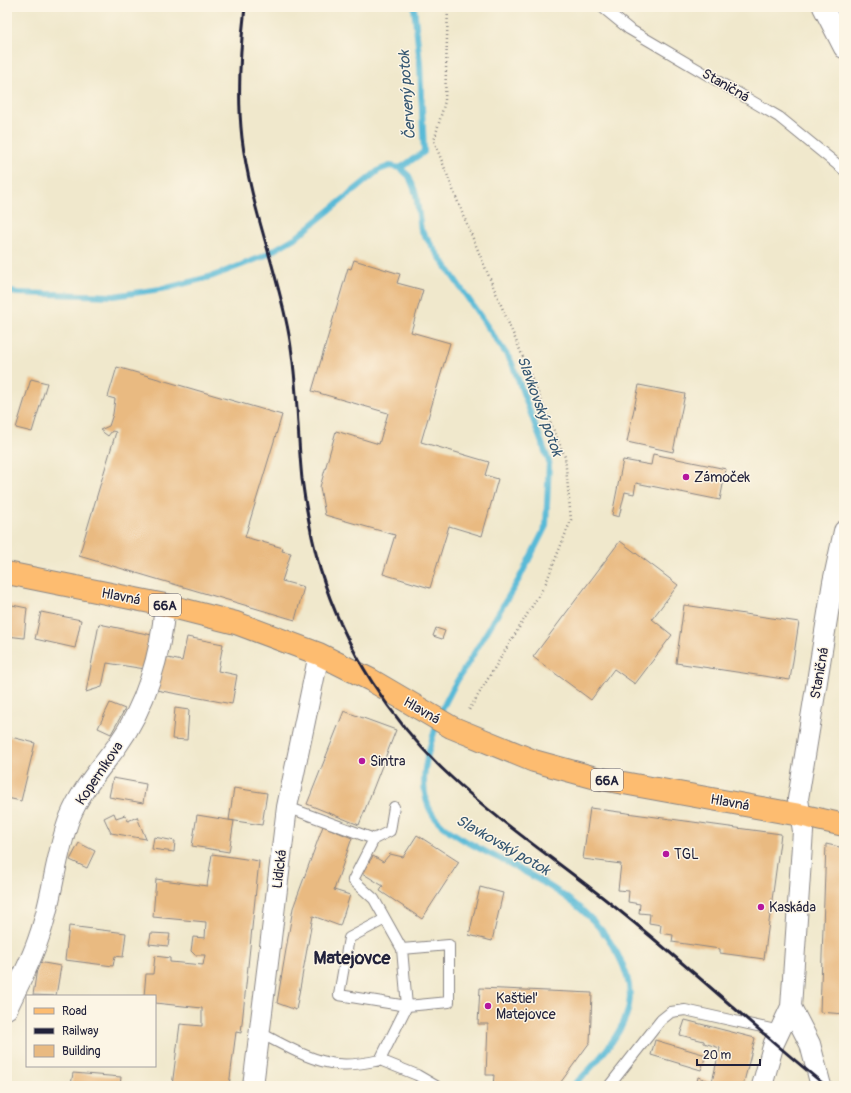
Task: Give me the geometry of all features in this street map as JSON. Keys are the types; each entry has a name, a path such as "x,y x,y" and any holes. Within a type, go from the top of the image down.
{"main road":[{"name":"Hlavná","path":"7,573 165,605 236,623 319,654 371,680 451,727 534,761 596,778 802,823 844,825"}],"street":[{"path":"823,7 844,48"},
{"name":"Staničná","path":"791,1007 802,823 798,799 837,607 835,574 844,531"},
{"name":"Koperníkova","path":"7,1009 28,967 40,937 70,818 81,795 118,746 135,717 146,693 154,666 165,605"},
{"name":"Lidická","path":"253,1086 258,1032 287,807 319,654"},
{"path":"762,1086 777,1037 791,1007"},
{"path":"791,1007 810,1044 821,1084"}],"lane":[{"name":"Staničná","path":"602,7 629,29 779,117 844,170"},
{"path":"287,807 374,839"},
{"path":"380,1060 407,1006 402,949 374,899 353,880 374,839 390,830 394,807"},
{"path":"385,919 349,938 339,995 407,1006 449,1002 449,945 402,949"},
{"path":"609,1086 661,1020 671,1012 685,1010 777,1037"},
{"path":"258,1032 325,1062 356,1065 380,1060 417,1075 436,1086"}],"path":[{"path":"448,7 445,101 434,141 464,217 565,457 571,520 544,585 468,711"}],"building":[{"path":"354,260 400,274 397,283 423,290 411,332 450,343 421,442 489,462 485,475 498,479 482,536 449,526 430,588 383,574 395,535 325,515 320,487 336,431 379,444 388,413 312,391 348,268 351,269"},
{"path":"117,367 282,415 245,537 283,548 282,551 291,553 282,581 304,587 295,620 79,556 116,432 112,431 108,436 100,430 109,426 113,414 115,399 108,397"},
{"path":"31,379 47,383 32,432 16,428"},
{"path":"639,385 685,394 673,452 627,442"},
{"path":"653,454 726,469 720,500 636,483 634,494 625,492 619,517 612,515 623,460 651,465"},
{"path":"620,541 678,585 652,619 672,635 635,684 614,669 591,700 533,657"},
{"path":"7,604 27,608 24,638 7,636"},
{"path":"684,605 799,622 790,680 676,663"},
{"path":"41,612 81,620 75,648 35,639"},
{"path":"99,624 152,635 145,669 107,663 102,687 86,692"},
{"path":"436,628 445,631 442,639 433,636"},
{"path":"187,637 223,644 218,671 237,675 232,704 156,690 163,657 182,661"},
{"path":"110,703 125,709 111,734 98,728"},
{"path":"175,708 189,710 187,740 172,739"},
{"path":"344,711 396,730 359,825 307,804"},
{"path":"7,736 35,743 21,801 7,798"},
{"path":"113,778 146,784 143,803 109,797"},
{"path":"234,788 267,793 262,825 229,820"},
{"path":"590,808 781,834 764,959 720,953 720,949 672,942 673,935 660,933 661,925 649,923 650,914 639,913 640,904 628,902 629,891 618,890 621,864 583,859"},
{"path":"114,813 116,818 125,815 128,821 137,817 146,839 111,833 104,818"},
{"path":"197,815 234,821 229,852 192,846"},
{"path":"323,826 352,838 334,890 350,895 340,926 313,916 296,1010 277,1003 293,908"},
{"path":"417,835 459,862 422,919 380,891 383,886 362,873 373,856 383,862 390,854 403,857"},
{"path":"154,837 175,841 174,852 152,849"},
{"path":"79,843 95,851 87,868 70,860"},
{"path":"826,844 844,848 844,1014 820,1012"},
{"path":"212,854 259,861 241,1033 236,1032 229,1086 172,1086 180,1024 202,1026 202,1008 156,1003 156,995 144,995 146,974 153,974 155,956 170,958 170,962 203,965 205,955 195,955 191,951 193,937 205,938 206,922 153,917 156,879 207,886"},
{"path":"480,887 503,893 492,941 469,935"},
{"path":"69,926 126,933 123,957 115,956 113,966 65,960"},
{"path":"151,933 170,934 168,946 149,944"},
{"path":"38,962 61,966 56,995 33,995"},
{"path":"480,988 592,993 590,1042 558,1086 493,1086 494,1075 486,1075 488,1024 478,1024"},
{"path":"685,1020 755,1038 743,1086 696,1086 698,1077 712,1082 720,1048 704,1043 704,1041 680,1035"},
{"path":"655,1040 706,1055 701,1070 651,1055"},
{"path":"843,1056 844,1073 842,1073"},
{"path":"73,1073 121,1077 120,1086 71,1085"}],"waterway":[{"name":"Červený potok","path":"400,168 424,152 420,64 414,7"},
{"name":"Slavkovský potok","path":"7,291 17,293 114,296 167,288 213,276 262,257 298,236 379,170 390,166 400,168 409,176 416,194 421,230 511,361 549,462 546,526 519,579 454,686 439,715"},
{"name":"Slavkovský potok","path":"437,724 427,758 424,781 425,793 433,815 448,830 459,837 541,881 575,904 592,920 610,941 628,979 630,992 629,1005 621,1027 598,1060 572,1086"}],"railway":[{"path":"245,7 239,89 240,122 246,163 251,188 278,286 289,335 296,389 302,479 312,536 320,569 330,598 356,655 390,708 429,756 451,777 494,814 651,937 826,1086"}],"place":[{"name":"Zámoček","path":"686,477"},
{"name":"Sintra","path":"362,761"},
{"name":"TGL","path":"666,854"},
{"name":"Kaskáda","path":"761,907"},
{"name":"Kaštieľ Matejovce","path":"488,1006"}],"district":[{"name":"Matejovce","path":"352,958"}]}
